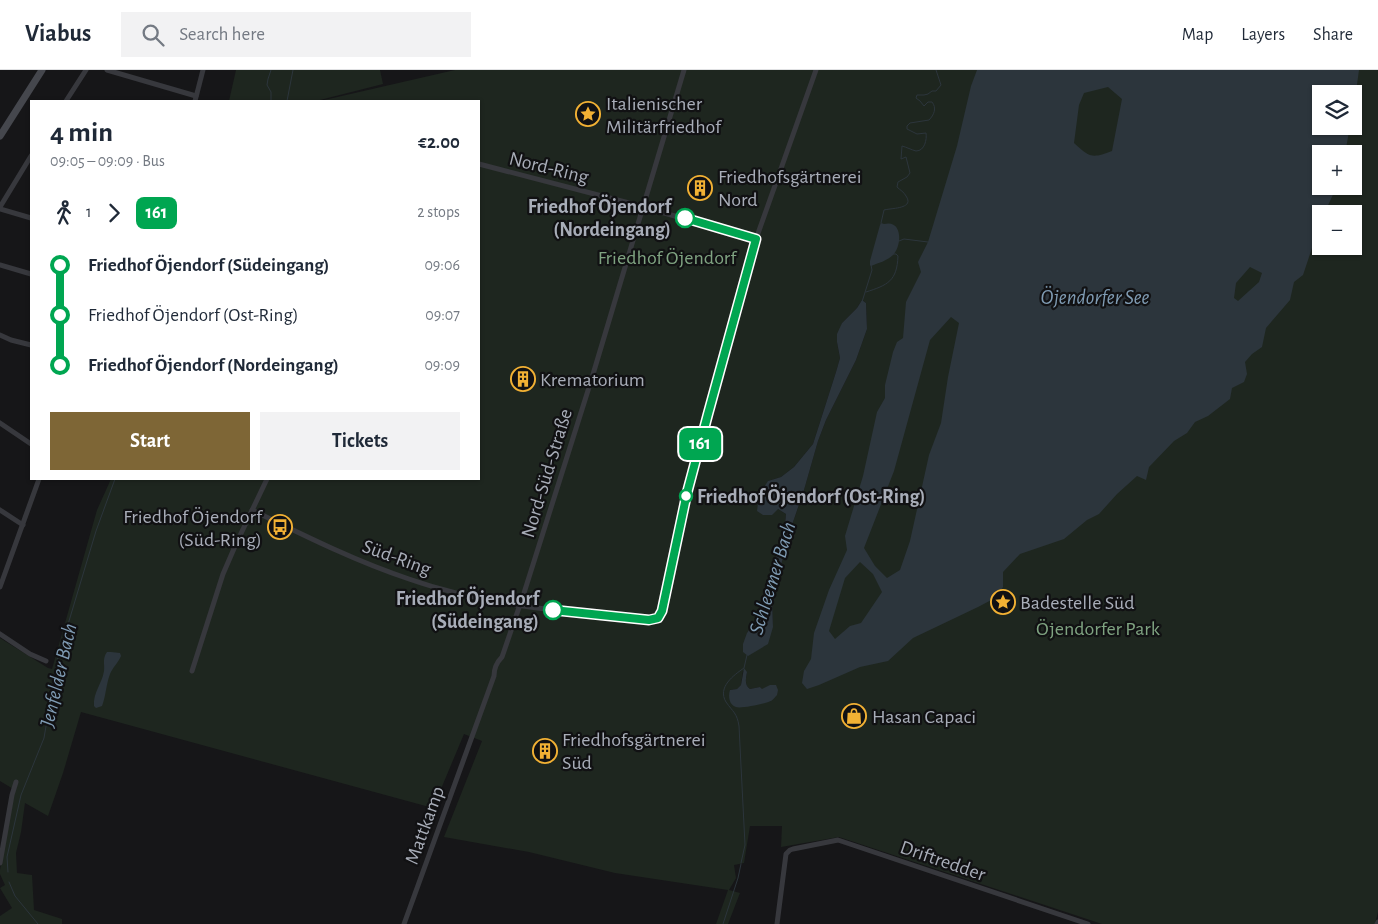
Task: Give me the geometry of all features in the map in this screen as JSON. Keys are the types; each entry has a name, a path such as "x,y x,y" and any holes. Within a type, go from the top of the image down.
{"main road":[{"path":"0,136 42,70"}],"street":[{"path":"67,100 86,70"},
{"path":"107,70 196,99 203,70"},
{"name":"Nord-Süd-Straße","path":"472,737 494,676 494,671 502,657 520,606 591,380 684,70"},
{"path":"756,239 816,70"},
{"path":"30,159 0,208 30,218"},
{"name":"Nord-Ring","path":"480,164 756,239"},
{"name":"Süd-Ring","path":"252,510 341,552 409,580 476,598 583,614 649,620 658,618 663,608 686,496 756,239"},
{"path":"0,265 30,274"},
{"path":"0,335 30,345"},
{"path":"0,423 30,443"},
{"path":"0,587 39,480"},
{"path":"192,671 223,574 267,480"},
{"path":"0,510 23,525"},
{"path":"0,634 30,654 46,661"},
{"name":"Mattkamp","path":"404,924 472,737"},
{"path":"0,863 12,794 16,782"},
{"name":"Driftredder","path":"777,924 785,858 788,852 793,849 838,840 1088,924"}],"green space":[{"path":"236,70 380,70 383,84 320,100 229,100"},
{"path":"455,70 1378,70 1378,912 1375,924 1102,924 839,837 781,847 782,826 750,826 744,863 734,865 736,878 729,890 740,893 728,924 716,924 728,890 615,873 529,852 444,837 482,741 464,734 433,808 81,712 48,816 25,803 16,853 17,873 32,875 34,910 62,919 62,924 0,924 0,916 12,908 0,888 5,885 0,870 15,790 0,781 0,638 52,669 97,510 111,480 480,480 480,100 324,100","holes":["862,300 866,303 867,329 856,360 826,420 818,441 772,598 773,627 747,633 761,611 785,525 786,514 778,509 768,481 781,477 794,467 813,444 840,358 837,342 842,323","743,671 747,672 747,686 750,689 760,687 771,701 737,707 730,690 737,689 741,685"]}],"water":[{"name":"Öjendorfer See","path":"977,70 1359,70 1357,85 1312,85 1312,135 1348,135 1347,145 1312,145 1312,195 1333,195 1328,205 1312,205 1312,248 1303,275 1294,282 1290,300 1266,328 1262,347 1245,362 1247,374 1244,382 1232,388 1230,399 1208,416 1195,422 1187,433 1174,441 1149,467 1146,480 1137,476 1099,514 1087,520 1064,539 1020,554 1003,572 1003,587 997,597 913,638 888,661 860,667 807,689 802,683 804,671 811,659 814,633 829,590 847,550 845,536 863,476 877,412 885,398 885,385 893,352 897,342 903,338 906,302 921,272 918,262 928,242 957,146 971,86","holes":["1108,87 1122,99 1112,151 1095,156 1087,154 1074,143 1079,105 1084,93","1250,267 1262,273 1259,282 1238,301 1234,298 1236,283","951,317 959,323 941,423 929,455 910,541 900,570 887,578 875,566 864,548 894,471 930,340","860,562 873,574 882,592 861,623 850,626 835,639 829,631 845,578"]},
{"path":"881,223 895,225 898,229 898,246 891,257 871,266 870,261"},
{"path":"862,300 866,303 867,329 856,360 826,420 818,441 772,598 773,627 768,644 748,656 743,652 743,644 747,633 761,611 785,525 786,514 778,509 772,515 763,515 757,511 759,495 768,481 781,477 794,467 813,444 840,358 837,334 842,323"},
{"path":"107,652 120,653 121,656 110,674 102,706 96,708 94,701 103,676 104,659"},
{"path":"744,668 747,672 746,683 750,689 760,687 762,689 770,685 776,685 777,695 773,700 743,707 736,707 730,702 730,690 737,689 741,685"}],"waterway":[{"path":"271,70 267,85 271,92 271,100"},
{"name":"Jenfelder Bach","path":"287,100 293,70"},
{"name":"Schleemer Bach","path":"881,223 884,210 905,206 907,203 908,200 905,195 897,187 898,182 910,173 906,157 901,159 902,146 916,151 922,149 925,144 926,133 917,134 907,129 907,126 910,123 929,120 933,114 935,109 932,102 928,102 924,106 916,98 917,95 936,91 941,85 936,70"},
{"path":"899,241 904,239 928,242"},
{"name":"Schleemer Bach","path":"866,292 886,284 893,277 896,271 898,256 893,254"},
{"name":"Schleemer Bach","path":"862,302 872,270 871,265"},
{"name":"Jenfelder Bach","path":"8,872 7,857 21,795 44,738 57,661 96,531 115,480"},
{"name":"Schleemer Bach","path":"741,863 745,845 739,726 736,715 726,702 724,691 728,682 744,668 747,655"},
{"name":"Schleemer Bach","path":"723,924 741,864"},
{"name":"Jenfelder Bach","path":"9,882 15,896 38,924"}],"bus line":[{"name":"161","path":"553,610 649,620 658,618 662,611 687,493 756,239 685,218"}],"place":[{"name":"Italienischer Militärfriedhof","path":"588,114"},
{"name":"Friedhofsgärtnerei Nord","path":"700,188"},
{"name":"Friedhof Öjendorf (Nordeingang)","path":"685,218"},
{"name":"Krematorium","path":"523,379"},
{"name":"Friedhof Öjendorf (Ost-Ring)","path":"686,496"},
{"name":"Friedhof Öjendorf (Süd-Ring)","path":"280,527"},
{"name":"Badestelle Süd","path":"1003,602"},
{"name":"Friedhof Öjendorf (Südeingang)","path":"553,610"},
{"name":"Hasan Capaci","path":"854,716"},
{"name":"Friedhofsgärtnerei Süd","path":"545,751"}],"park label":[{"name":"Friedhof Öjendorf","path":"667,257"},
{"name":"Öjendorfer Park","path":"1098,628"}]}
